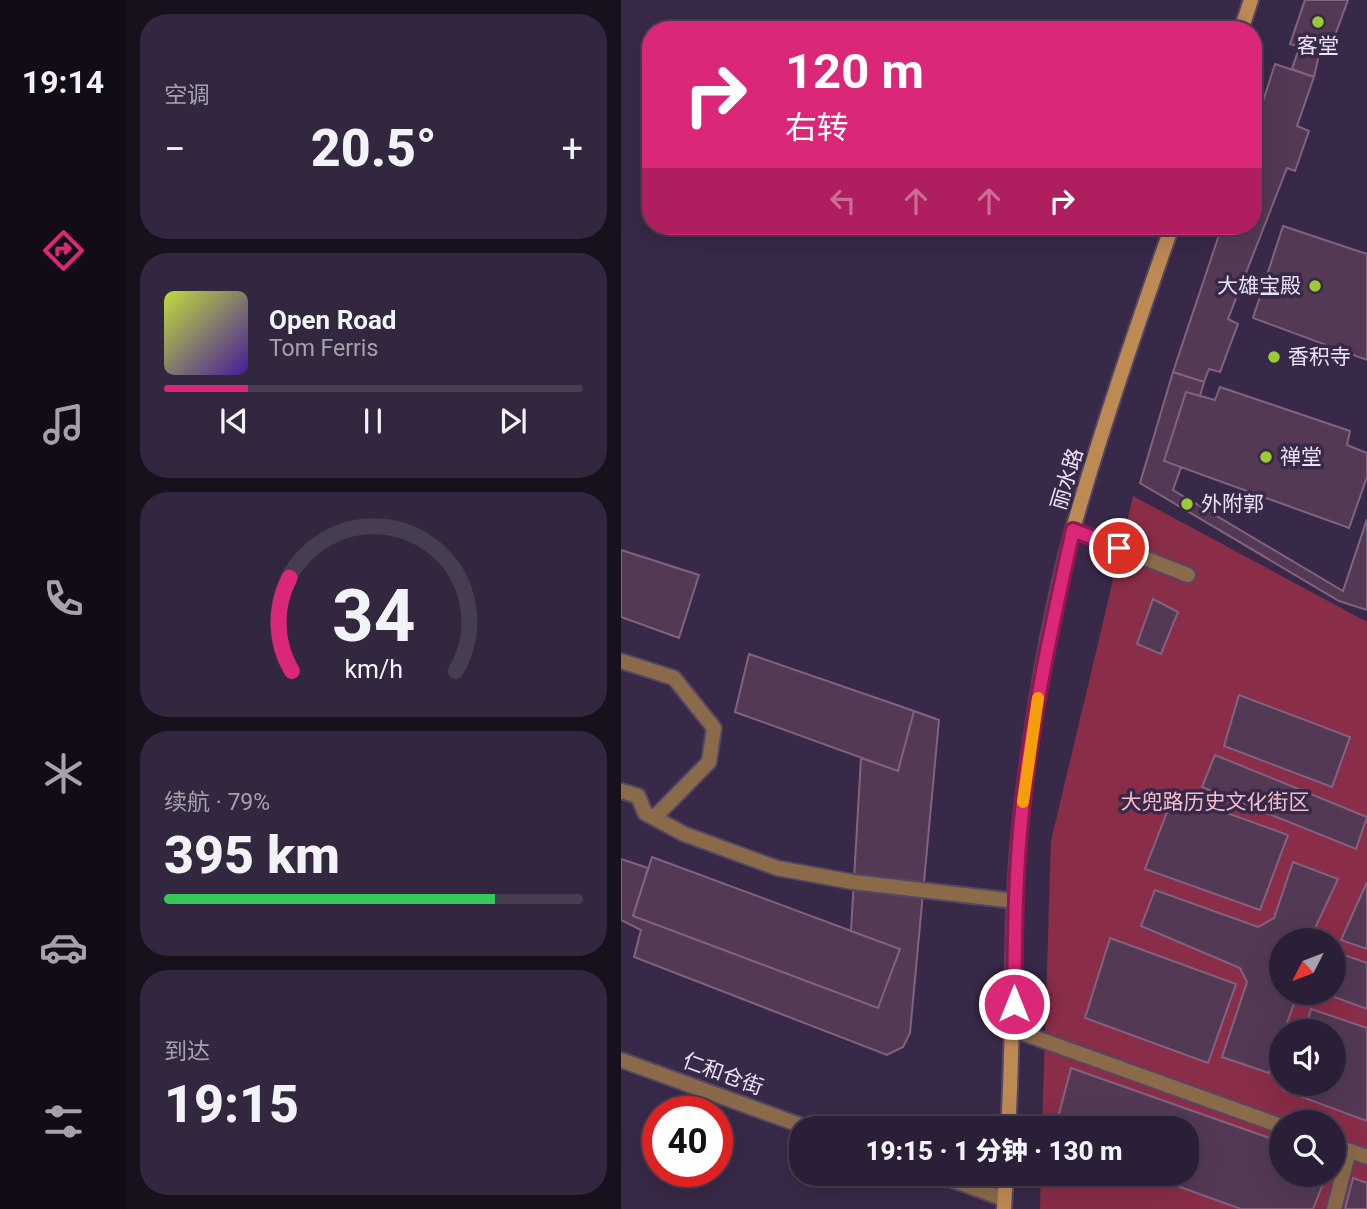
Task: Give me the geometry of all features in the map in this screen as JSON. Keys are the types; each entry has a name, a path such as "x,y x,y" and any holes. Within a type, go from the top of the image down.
{"street":[{"path":"1244,21 1251,0"},
{"name":"丽水路","path":"1009,1116 1014,1030 1015,901 1023,801 1035,719 1073,530 1169,235"},
{"path":"1073,530 1189,575"},
{"path":"621,661 674,678 714,728 709,762 654,818"},
{"path":"621,791 638,796 645,813 684,834 777,868 853,882 1015,901"},
{"path":"1014,1030 1269,1122"},
{"name":"仁和仓街","path":"621,1060 789,1121"},
{"path":"1346,1150 1367,1157"},
{"path":"1334,1209 1349,1151"},
{"path":"963,1186 1004,1204 1005,1186"}],"green space":[{"name":"大兜路历史文化街区","path":"1133,496 1367,622 1367,1209 1040,1209 1041,1186 1199,1186 1199,1116 1042,1116 1051,841"}],"building":[{"name":"客堂","path":"1305,0 1348,0 1327,57 1290,44"},
{"path":"1299,48 1319,55 1314,77 1292,69"},
{"path":"1275,64 1314,77 1297,126 1309,131 1295,171 1287,168 1262,232 1262,104"},
{"name":"大雄宝殿","path":"1283,226 1367,254 1367,360 1253,318"},
{"path":"1219,235 1261,235 1228,319 1238,324 1220,372 1209,369 1204,382 1173,372"},
{"name":"外附郭","path":"1173,372 1204,382 1200,396 1186,392 1164,461 1181,467 1173,490 1343,591 1367,519 1367,610 1339,601 1140,483"},
{"name":"禅堂","path":"1220,387 1350,431 1347,445 1367,453 1367,477 1349,528 1164,461 1186,392 1215,400"},
{"path":"621,550 699,575 679,638 621,617"},
{"path":"1153,599 1178,612 1161,654 1137,644"},
{"path":"749,654 914,711 898,771 735,712"},
{"path":"1239,695 1350,737 1332,787 1224,746"},
{"path":"914,711 939,720 910,1033 903,1047 887,1055 634,957 641,930 621,920 621,859 648,868 633,916 878,1008 900,949 851,931 861,758 898,771"},
{"path":"1215,755 1367,817 1356,849 1202,787"},
{"path":"1174,794 1288,835 1260,910 1145,869"},
{"path":"652,857 900,949 878,1008 633,916"},
{"path":"1293,862 1338,879 1316,928 1269,928 1269,1005 1294,1005 1288,1019 1269,1019 1269,1073 1222,1057 1247,982 1240,968 1141,926 1155,890 1258,927 1274,918"},
{"path":"1367,882 1367,949 1346,942 1346,929"},
{"path":"1110,938 1236,984 1208,1063 1085,1018"},
{"path":"1346,956 1367,963 1367,1009 1346,1001"},
{"path":"1311,1009 1340,1019 1308,1019"},
{"path":"1346,1021 1367,1028 1367,1121 1346,1113 1346,1110 1337,1110 1299,1096 1346,1096"},
{"path":"1071,1068 1269,1138 1269,1187 1322,1187 1313,1209 1241,1209 1177,1186 1199,1186 1199,1116 1058,1116"},
{"path":"1353,1178 1367,1183 1367,1209 1345,1209"}],"slow traffic":[{"path":"1023,802 1038,698"}],"place":[{"name":"客堂","path":"1318,22"},
{"name":"大雄宝殿","path":"1315,286"},
{"name":"香积寺","path":"1274,357"},
{"name":"禅堂","path":"1266,457"},
{"name":"外附郭","path":"1187,504"}],"route":[{"path":"1014,1004 1015,901 1023,801 1048,640 1073,530 1119,548"}]}
